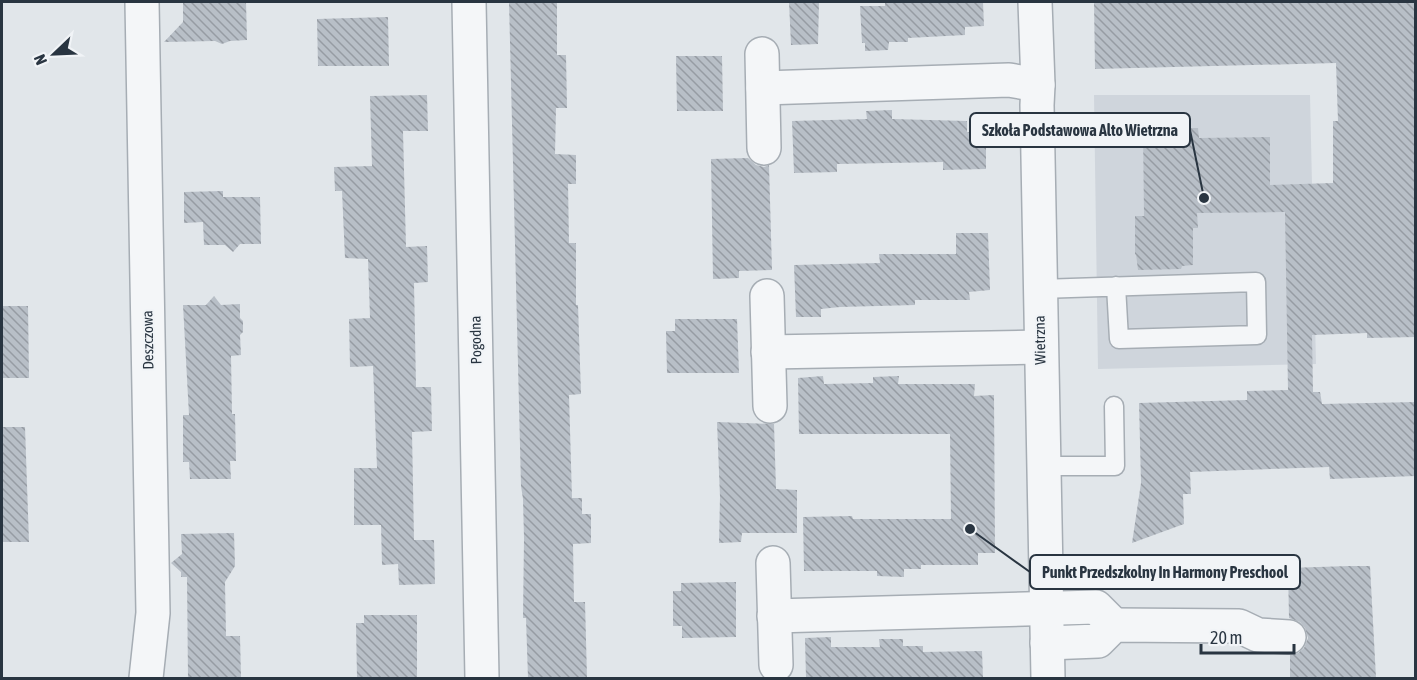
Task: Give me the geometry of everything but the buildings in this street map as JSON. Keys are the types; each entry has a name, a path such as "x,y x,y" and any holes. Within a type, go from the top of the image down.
{"street":[{"name":"Deszczowa","path":"142,2 153,614 146,678"},
{"name":"Pogodna","path":"469,2 482,678"},
{"name":"Wietrzna","path":"1035,2 1048,678"},
{"path":"762,54 764,147"},
{"path":"763,88 1009,80 1038,85"},
{"path":"767,296 770,406"},
{"path":"768,352 1041,347"},
{"path":"773,563 776,665"},
{"path":"774,616 1096,607 1114,625 1239,626 1258,635 1289,637"},
{"path":"1047,643 1098,641 1114,625"}],"lane":[{"path":"1040,289 1116,286 1256,282 1257,335 1119,339 1116,286"},
{"path":"1043,466 1115,466 1114,406"}],"shaded area":[{"path":"1094,95 1310,95 1316,364 1098,369"}],"place":[{"name":"Szkoła Podstawowa Alto Wietrzna","path":"1204,198"},
{"name":"Punkt Przedszkolny In Harmony Preschool","path":"970,529"}]}
